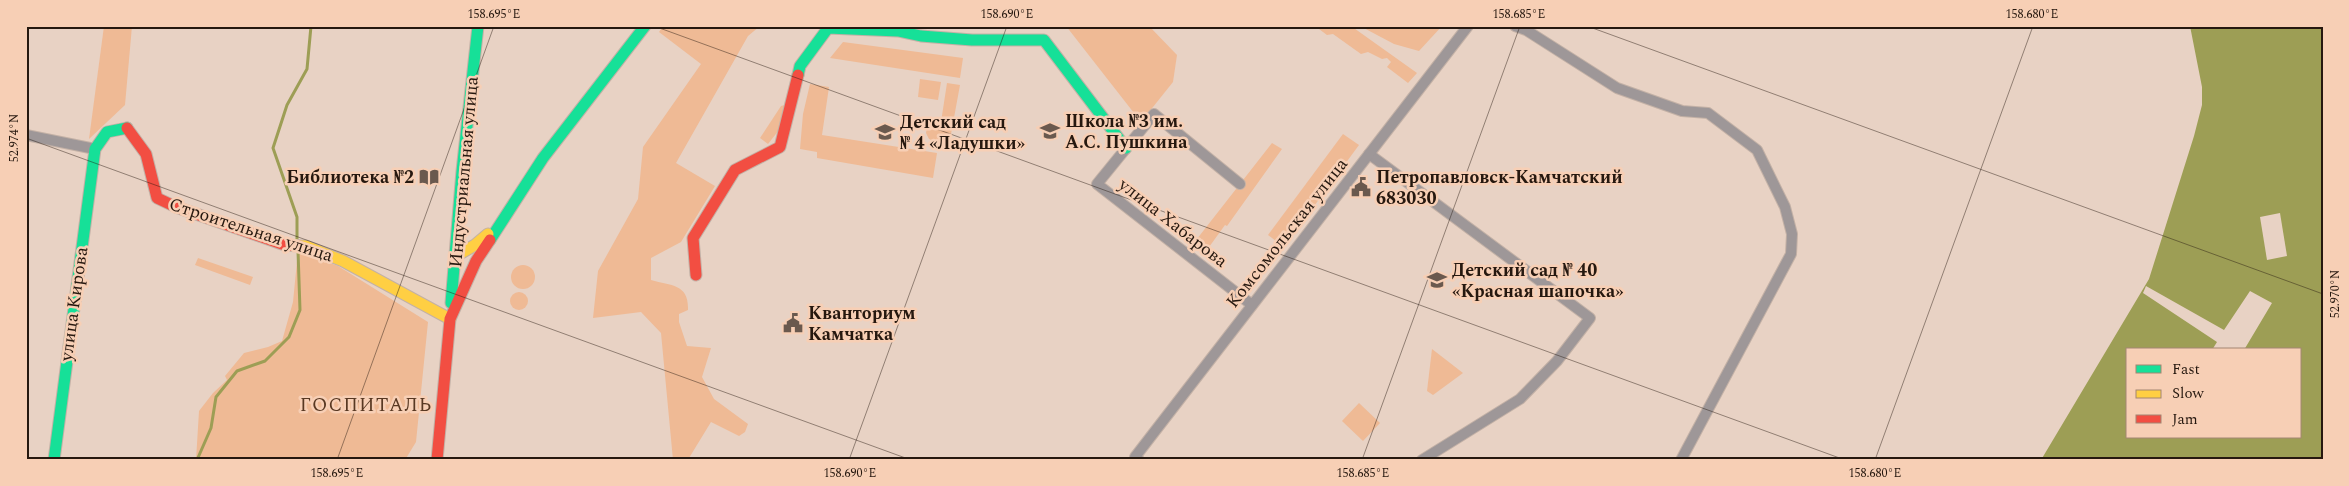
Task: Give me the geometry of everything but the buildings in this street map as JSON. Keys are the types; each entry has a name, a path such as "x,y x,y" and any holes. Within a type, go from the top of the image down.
{"street":[{"name":"Индустриальная улица","path":"437,460 478,26"},
{"path":"450,319 476,261 543,158 645,26"},
{"name":"Комсомольская улица","path":"1139,460 1135,457 1468,26"},
{"path":"1516,26 1526,30 1617,88 1682,111 1708,114 1756,150 1785,207 1792,234 1791,254 1681,460"},
{"path":"696,275 693,238 735,170 780,147 800,66 828,28 901,28 921,36 972,40 1044,40 1126,148 1154,114 1240,184"},
{"name":"Строительная улица","path":"95,149 107,132 129,128 146,154 158,198 176,207 285,245 306,246 343,261 450,319"},
{"path":"26,135 95,149"},
{"name":"улица Хабарова","path":"1126,148 1097,184 1252,305"},
{"name":"улица Кирова","path":"54,460 95,149"},
{"path":"1369,154 1590,318 1557,361 1520,399 1422,460"},
{"path":"456,261 499,226"},
{"path":"458,227 471,236 486,236"},
{"path":"456,261 470,265 476,261"}],"shaded area":[{"path":"104,26 132,26 125,105 89,139"},
{"path":"663,26 760,26 748,36 676,163 715,186 681,242 651,258 651,280 672,285 686,295 688,310 679,314 679,322 687,346 711,348 702,377 714,399 748,424 745,432 739,436 711,422 689,458 691,460 673,460 661,333 641,312 593,318 598,271 638,199 643,147 701,64 659,32"},
{"path":"1066,26 1149,26 1177,55 1173,82 1141,122"},
{"path":"1315,26 1351,26 1417,73 1408,83 1387,67 1391,62 1387,58 1382,59 1368,52 1361,54 1333,34 1327,35"},
{"path":"1360,26 1442,26 1419,51 1394,44"},
{"path":"2190,26 2323,26 2323,460 2041,460 2149,279 2202,105 2202,87"},
{"path":"843,42 963,58 960,78 830,58"},
{"path":"920,79 941,82 938,100 918,97"},
{"path":"947,83 960,85 951,134 940,144 929,139 926,133 928,121 941,122"},
{"path":"810,84 829,87 822,135 937,153 933,178 817,158 817,152 800,149 803,114"},
{"path":"785,105 779,130 768,144 760,138 781,106"},
{"path":"1343,134 1359,145 1284,247 1268,235"},
{"path":"1272,143 1282,149 1227,226 1225,225 1204,254 1193,244"},
{"path":"298,251 338,266 428,322 416,442 405,460 196,460 199,411 213,393 227,380 225,376 244,353 268,347 282,341 293,302"},
{"path":"198,258 253,277 250,285 195,265"},
{"path":"523,265 531,269 535,277 531,285 523,289 515,285 511,277 515,269"},
{"path":"519,292 525,295 528,301 525,307 519,310 513,307 510,301 513,295"},
{"path":"1432,349 1463,373 1433,395 1427,391"},
{"path":"1359,403 1380,423 1363,441 1342,421"}],"pier":[{"path":"2280,213 2287,256 2267,260 2260,217"},
{"path":"2146,286 2224,330 2250,291 2272,303 2245,348 2213,348 2217,342 2143,293"}],"waterway":[{"path":"297,242 297,217 273,148 287,105 307,69 311,26"},
{"path":"197,460 211,428 216,397 237,371 265,361 289,337 300,310 298,251"}],"traffic: fast":[{"path":"451,303 462,171 478,26"},
{"path":"490,240 543,158 645,26"},
{"path":"798,75 800,66 828,28 898,31 921,36 972,40 1044,40 1126,148"},
{"path":"54,460 95,149 107,132 127,128"}],"traffic: slow":[{"path":"456,256 475,245 488,234"},
{"path":"299,246 306,246 343,261 450,319"}],"traffic: jam":[{"path":"696,275 693,238 735,170 780,147 798,75"},
{"path":"127,128 146,154 157,198 176,207 285,245 299,246"},
{"path":"437,460 450,319 476,261 490,240"}],"place":[{"name":"Школа №3 им. А.С. Пушкина","path":"1050,131"},
{"name":"Детский сад № 4 «Ладушки»","path":"885,132"},
{"name":"Библиотека №2","path":"429,177"},
{"name":"Петропавловск-Камчатский 683030","path":"1361,187"},
{"name":"Детский сад № 40 «Красная шапочка»","path":"1437,280"},
{"name":"Кванториум Камчатка","path":"793,323"}],"district":[{"name":"ГОСПИТАЛЬ","path":"366,405"}]}
